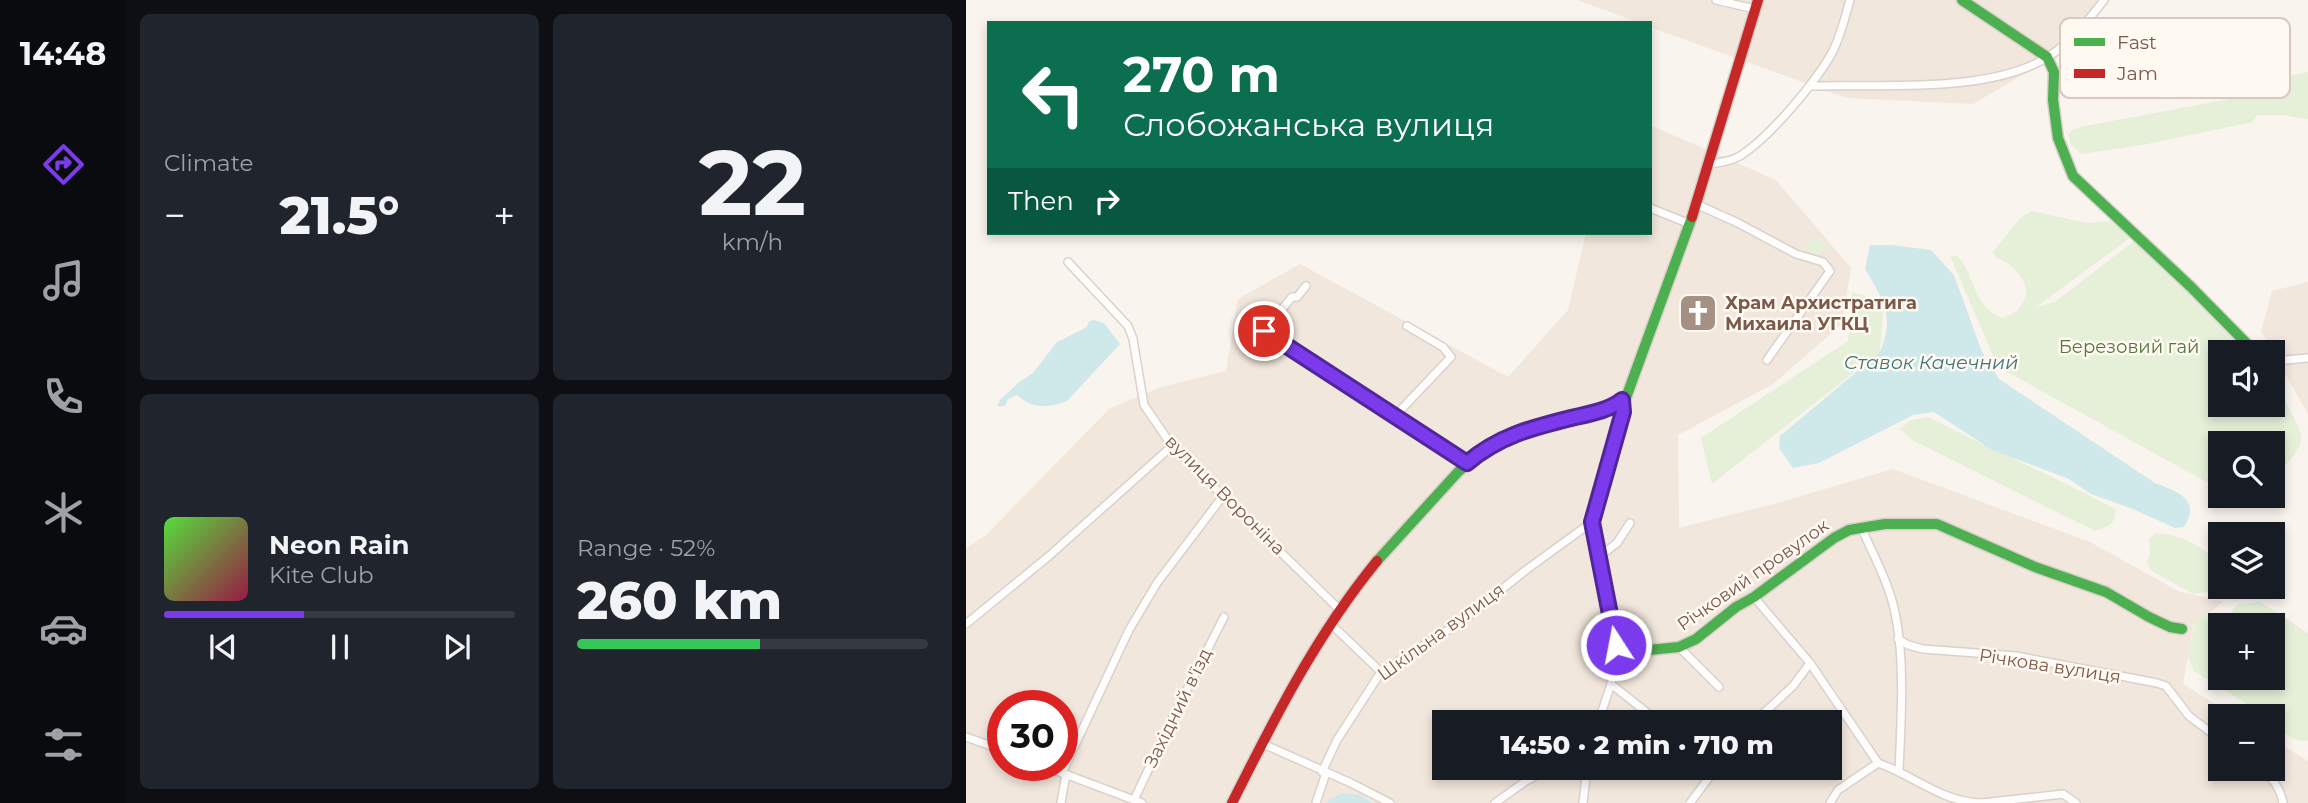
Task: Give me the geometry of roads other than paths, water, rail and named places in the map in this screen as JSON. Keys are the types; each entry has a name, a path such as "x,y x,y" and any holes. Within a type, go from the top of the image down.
{"street":[{"path":"1232,803 1298,674 1341,611 1371,569 1467,463 1493,443 1533,428 1604,410 1622,400 1630,388 1690,224 1757,5 1716,0"},
{"path":"1709,164 1739,156 1762,139 1811,86 1833,50 1850,0"},
{"path":"1962,0 2047,57 2054,72 2053,100 2059,138 2073,176 2243,340"},
{"path":"2090,18 2104,0"},
{"path":"1811,86 1933,85 1986,78 2016,70 2047,57 2060,46"},
{"path":"1696,204 1796,254 1823,262 1830,271 1767,360"},
{"path":"1652,209 1690,224"},
{"name":"вулиця Вороніна","path":"1068,262 1128,326 1133,339 1144,405 1172,446 1341,611"},
{"path":"1306,286 1297,297 1292,297 1264,331 1467,463"},
{"path":"1395,416 1451,357 1443,347 1407,326"},
{"path":"2285,360 2308,358"},
{"path":"1602,710 1611,684 1616,645 1592,522 1623,412 1622,400"},
{"path":"966,624 1049,556 1172,446"},
{"path":"1078,742 1129,630 1157,583 1223,496"},
{"name":"Шкільна вулиця","path":"1316,803 1324,772 1337,740 1381,672 1461,622 1559,544 1592,522"},
{"path":"1599,557 1617,543 1630,523"},
{"name":"Річковий провулок","path":"1616,645 1639,651 1679,648 1696,639 1735,607 1754,597 1819,548 1849,530 1885,524 1937,524 2035,567 2106,592 2149,617 2170,627 2182,629"},
{"path":"1861,527 1894,609 1901,710 1899,771"},
{"path":"1754,597 1810,663 1878,763 1899,771 1934,791 1967,803 2063,794 2076,803"},
{"name":"Західний в'їзд","path":"1134,800 1224,617"},
{"path":"1332,625 1381,672"},
{"name":"Річкова вулиця","path":"1898,639 1923,649 2016,656 2157,683 2166,687 2189,716 2208,730"},
{"path":"1679,648 1719,687"},
{"path":"1767,710 1793,686 1810,663"},
{"path":"1611,684 1644,710"},
{"path":"966,737 987,744"},
{"path":"1261,743 1390,803"},
{"path":"1830,803 1838,790 1878,763"},
{"path":"1078,778 1142,803"},
{"path":"1495,803 1526,780"},
{"path":"1583,803 1586,780"},
{"path":"1690,803 1707,780"},
{"path":"1061,803 1063,781"},
{"path":"2274,781 2283,803"}],"water":[{"name":"Ставок Качечний","path":"1870,245 1931,250 1954,275 1982,352 1999,379 2155,483 2178,493 2190,509 2184,527 2175,528 2091,494 2069,479 1992,450 1934,412 1913,415 1819,463 1793,468 1779,448 1780,436 1880,352 1887,318 1882,300 1865,269"},
{"path":"1089,321 1104,323 1120,344 1068,400 1041,406 1028,403 1017,395 1008,399 1005,406 997,406 1018,383 1033,373 1057,342 1087,327"},
{"path":"1341,793 1360,795 1372,803 1326,803"}],"place":[{"name":"Храм Архистратига Михаила УГКЦ","path":"1698,313"}],"park label":[{"name":"Березовий гай","path":"2129,347"}]}
